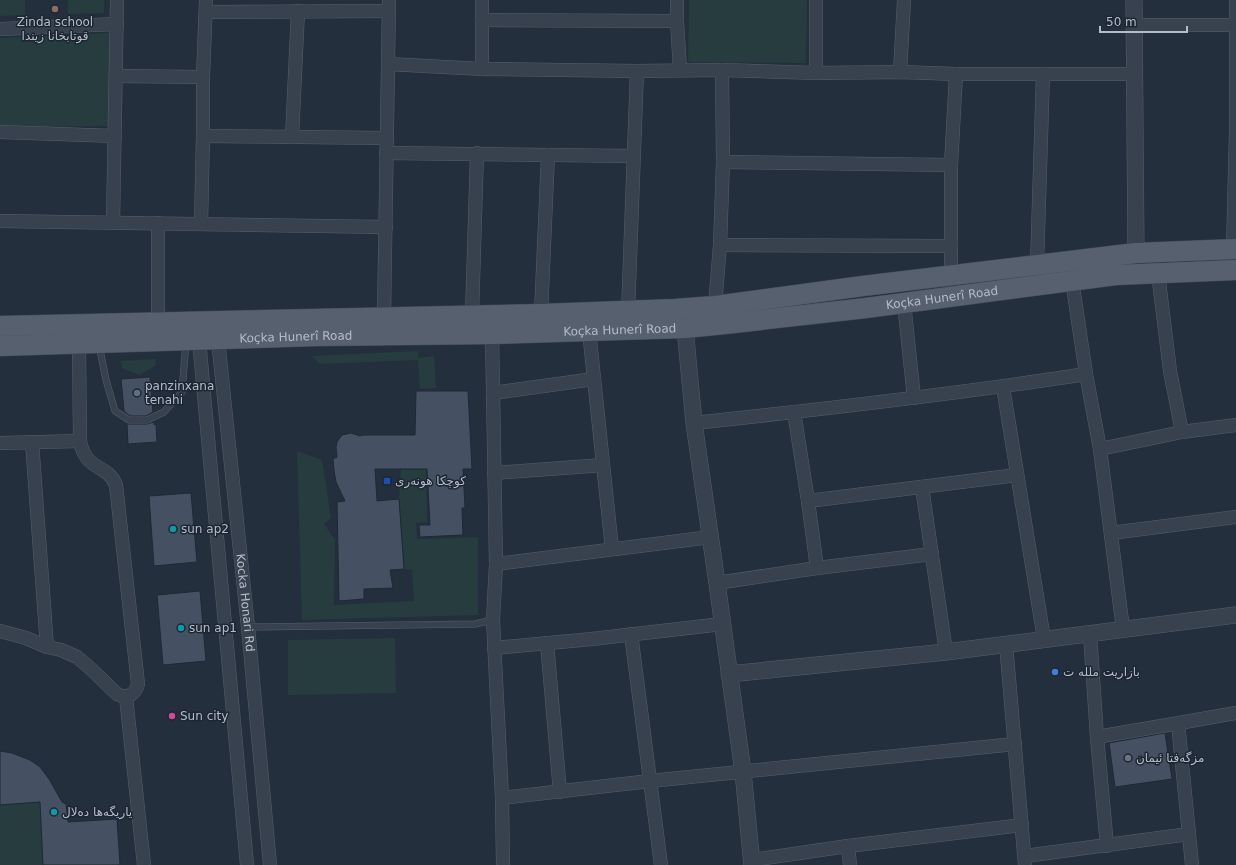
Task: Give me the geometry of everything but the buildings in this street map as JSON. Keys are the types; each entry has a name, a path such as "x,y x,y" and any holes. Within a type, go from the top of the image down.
{"main road":[{"path":"0,326 628,312 715,306 863,286 1136,253 1234,249"},
{"name":"Koçka Hunerî Road","path":"0,346 318,336 492,334 685,328 866,308 1116,274 1236,270"},
{"path":"863,286 866,308"}],"street":[{"path":"113,223 117,0"},
{"path":"482,0 482,69"},
{"path":"677,0 680,70"},
{"path":"816,0 816,73"},
{"path":"900,72 904,0"},
{"path":"1134,0 1136,253"},
{"path":"1234,249 1236,0"},
{"path":"201,224 203,77 206,6 298,11 389,6 384,317"},
{"path":"292,137 298,11"},
{"path":"482,20 677,21"},
{"path":"0,29 117,24"},
{"path":"1134,25 1235,25"},
{"path":"388,64 482,69 637,71 722,70 816,73 900,72 956,74 1135,74"},
{"path":"715,306 720,245 723,162 722,70"},
{"path":"628,312 637,71"},
{"path":"951,276 951,165 956,74"},
{"path":"1037,265 1043,74"},
{"path":"116,76 203,77"},
{"path":"0,132 115,136"},
{"path":"203,136 387,138"},
{"path":"386,153 633,156"},
{"path":"472,315 477,154"},
{"path":"541,314 548,156"},
{"path":"723,162 951,165"},
{"path":"0,221 386,227"},
{"path":"158,223 158,322"},
{"path":"720,245 951,246"},
{"path":"1158,273 1170,371 1182,432"},
{"path":"1072,280 1086,374 1100,449 1123,629"},
{"path":"904,303 914,398"},
{"path":"685,328 694,422 743,772 752,863 848,846 1022,824"},
{"path":"589,331 612,549"},
{"path":"492,334 496,564 493,620 502,798 503,865"},
{"name":"Kocka Honari Rd","path":"201,340 238,535 270,865"},
{"name":"Kocka Honari Rd","path":"201,340 247,865"},
{"path":"0,631 26,638 77,657 91,668 116,694 126,697 132,695 136,690 138,684 117,490 111,476 88,460 84,454 80,441 79,344"},
{"path":"694,422 914,398 1003,387 1086,374"},
{"path":"493,393 594,379"},
{"path":"1003,387 1044,639"},
{"path":"794,412 817,568"},
{"path":"1100,449 1182,432 1236,426"},
{"path":"0,443 80,441"},
{"path":"32,442 47,647"},
{"path":"494,473 603,465"},
{"path":"808,501 1017,475"},
{"path":"922,487 946,652"},
{"path":"1111,533 1236,517"},
{"path":"217,536 238,535"},
{"path":"496,564 711,537"},
{"path":"717,583 817,568 932,554"},
{"path":"729,674 946,652 1236,615"},
{"path":"494,648 722,624"},
{"path":"631,634 661,865"},
{"path":"1090,634 1107,846"},
{"path":"547,643 560,792"},
{"path":"1006,644 1025,861 1107,846 1189,834"},
{"path":"126,697 144,865"},
{"path":"1098,737 1236,713"},
{"path":"1179,723 1192,865"},
{"path":"502,798 650,781 1015,744"},
{"path":"848,846 850,865"}],"lane":[{"path":"99,344 106,380 115,411 129,420 147,420 164,412 182,392 201,340"},
{"path":"248,627 475,624 493,620"}],"green space":[{"path":"0,0 25,0 25,15 0,16"},
{"path":"68,0 104,0 104,13 68,14"},
{"path":"689,0 807,0 806,63 688,62"},
{"path":"109,33 110,126 0,127 0,38"},
{"path":"418,351 418,358 434,356 436,388 420,389 418,360 320,364 312,356"},
{"path":"156,359 155,366 139,375 122,368 121,361"},
{"path":"297,451 322,460 331,518 324,524 335,540 334,605 414,601 412,570 404,569 399,499 401,469 426,469 427,522 416,523 417,539 478,537 478,615 302,620"},
{"path":"395,638 396,693 288,695 288,640"},
{"path":"40,802 43,865 0,865 0,805"}],"place":[{"name":"Zinda school قوتابخانا زیندا","path":"55,9"},
{"name":"panzinxana tenahi","path":"137,393"},
{"name":"كوچكا هونەری","path":"387,481"},
{"name":"sun ap2","path":"173,529"},
{"name":"sun ap1","path":"181,628"},
{"name":"بازاريت ملله ت","path":"1055,672"},
{"name":"Sun city","path":"172,716"},
{"name":"مزگەفتا ئيمان","path":"1128,758"},
{"name":"یاریگەها دەلال","path":"54,812"}]}
